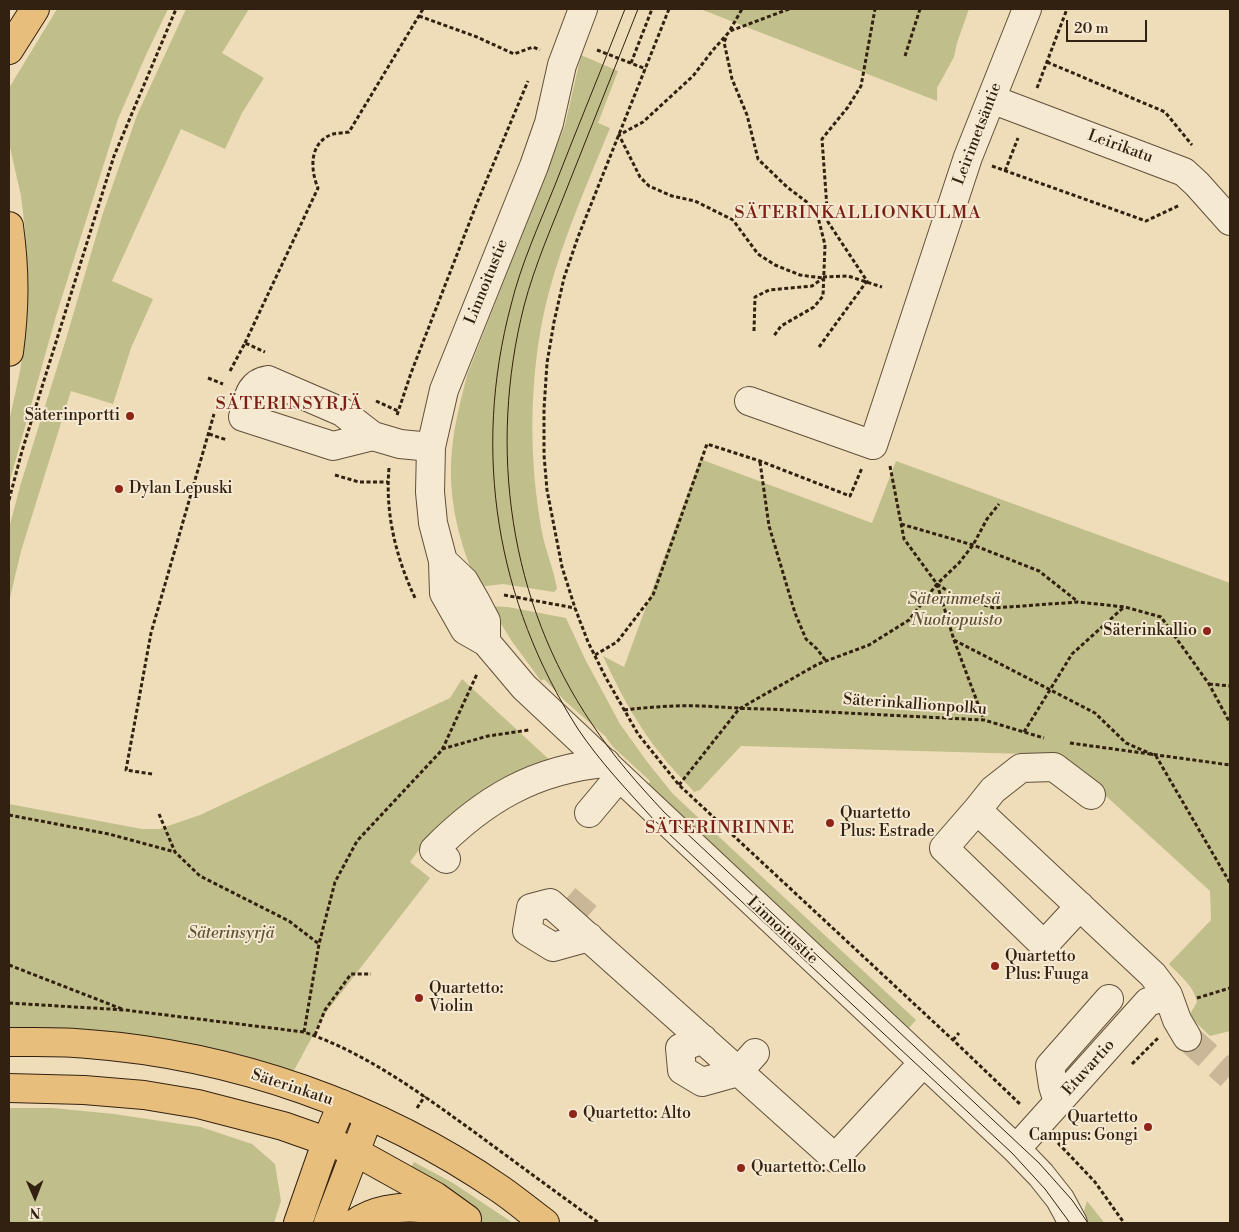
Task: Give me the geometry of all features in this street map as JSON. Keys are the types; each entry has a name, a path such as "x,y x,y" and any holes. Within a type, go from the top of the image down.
{"main road":[{"path":"9,22 20,9"},
{"path":"9,50 35,9"},
{"path":"9,226 14,260 15,302 9,352"},
{"name":"Säterinkatu","path":"9,1042 87,1043 151,1051 210,1063 288,1083 342,1104 403,1132 500,1189 546,1223"},
{"path":"9,1088 144,1095 198,1104 283,1126 354,1151 439,1199 472,1223"},
{"path":"298,1223 327,1140 342,1104"},
{"path":"328,1223 369,1116"},
{"path":"355,1223 365,1216 397,1208 423,1208 465,1223"}],"street":[{"name":"Linnoitustie","path":"583,9 562,65 549,123 534,166 444,390 431,447 430,492 433,523 443,561 444,593 465,630 486,642 524,687 1016,1149 1041,1175 1060,1199 1073,1223"},
{"name":"Leirimetsäntie","path":"749,401 873,445 968,157 1027,9"},
{"name":"Leirikatu","path":"991,99 1184,172 1206,193 1230,222"},
{"path":"373,436 400,444 431,447"},
{"path":"1080,906 1044,945 944,848 993,790 1021,768 1054,767 1091,795"},
{"path":"446,859 434,850 472,815 502,794 560,771 612,770 589,813"},
{"path":"977,810 1153,975 1168,995 1177,1020 1187,1037"},
{"path":"589,937 553,947 527,931 532,908 550,903 570,914 589,937 703,1039 747,1062 835,1158 924,1063"},
{"name":"Etuvartio","path":"1016,1149 1148,1002 1168,995"},
{"path":"1058,1102 1050,1066 1108,998"},
{"path":"703,1039 680,1048 682,1070 702,1082 747,1062"}],"path":[{"path":"9,500 22,451 114,156 176,9"},
{"path":"220,392 318,188 312,170 313,155 320,142 332,135 349,132 423,9"},
{"path":"631,63 652,9"},
{"path":"669,9 578,237 564,278 547,363 544,408 544,455 547,490 562,567 575,608 595,655 638,734 679,785 953,1040 1039,1123 1095,1182 1124,1223"},
{"path":"742,9 724,42 732,79 747,115 758,159 787,187 816,209 825,244 823,296 814,307 780,326 773,337"},
{"path":"619,135 643,122 693,76 730,31 789,9"},
{"path":"867,281 828,222 822,139 848,107 861,86 875,9"},
{"path":"906,56 920,9"},
{"path":"418,16 477,37 514,54 533,47 540,50"},
{"path":"1047,62 1165,112 1196,150"},
{"path":"411,372 510,123"},
{"path":"619,135 640,176 649,186 672,196 695,201 733,220 758,254 774,265 800,275 823,278 848,276 882,287"},
{"path":"968,157 1146,221 1206,193"},
{"path":"754,331 755,297 769,290 812,286 823,278"},
{"path":"819,347 867,281"},
{"path":"245,343 272,355"},
{"path":"208,378 223,384"},
{"path":"371,399 398,411"},
{"path":"152,774 126,770 150,633 216,409"},
{"path":"595,655 617,642 653,596 707,444 760,461 850,496"},
{"path":"889,459 904,539 937,584 954,640 984,720"},
{"path":"760,461 769,526 795,613 806,639 826,661"},
{"path":"679,785 739,709 818,664 869,645 910,620 937,584 959,563 987,519 999,504"},
{"path":"901,524 972,545 1039,571 1078,602"},
{"path":"937,584 955,596 994,608 1078,602 1125,607 1161,617 1209,684 1230,723"},
{"path":"1024,732 1072,654 1125,607"},
{"path":"954,640 1095,713 1126,743 1156,756 1230,883"},
{"path":"304,1032 320,944 335,882 357,841 442,750 478,671"},
{"path":"1209,684 1230,686"},
{"name":"Säterinkallionpolku","path":"624,710 668,706 701,706 984,720 1053,741"},
{"path":"442,750 488,736 530,729"},
{"path":"1062,742 1230,765"},
{"path":"159,814 176,852 200,876 290,921 320,944"},
{"path":"9,815 108,834 176,852"},
{"path":"9,965 125,1010"},
{"path":"315,1035 325,1010 351,974 371,974"},
{"path":"9,1003 125,1010 304,1032 315,1035 357,1054 425,1096 599,1223"},
{"path":"953,1040 959,1033"}],"green space":[{"path":"57,9 168,9 118,119 56,316 9,484 9,422 20,371 26,328 28,280 21,196 9,143 9,88"},
{"path":"186,9 249,9 222,53 264,78 242,113 225,149 181,129 112,281 153,299 131,348 113,404 71,391 21,551 9,602 9,528 21,483 102,216 137,115"},
{"path":"700,9 969,9 954,57 937,88 937,101"},
{"path":"581,55 618,71 598,123 610,128 577,209 555,271 543,316 536,366 533,443 536,492 543,537 557,589 554,592 503,584 479,587 460,537 453,502 451,467 456,422 467,375 565,125"},
{"name":"Säterinmetsä","path":"700,459 872,523 896,461 1230,583 1230,1031 1210,1036 1189,1016 1197,1002 1195,996 1186,981 1169,964 1211,920 1210,891 1061,755 741,746 700,790 694,792 645,733 622,695 603,656 624,667"},
{"path":"490,606 508,607 566,618 585,659 620,724 673,794 916,1020 909,1028 648,785 650,781 613,747 605,736 566,702 544,679 541,681 511,640"},
{"name":"Säterinsyrjä","path":"462,679 554,764 427,839 410,862 430,878 324,1015 291,1076 9,1032 9,804 142,829 159,829 200,815 450,698"},
{"path":"9,1108 53,1108 114,1114 201,1127 252,1144 275,1164 281,1201 274,1223 9,1223"},
{"path":"414,1162 453,1183 513,1223 482,1223 407,1174"},
{"path":"1087,1201 1104,1223 1088,1223 1084,1211"}],"tunnel":[{"path":"574,911 586,897"},
{"path":"1187,1037 1230,1076"}],"tram line":[{"path":"625,9 525,260 511,305 499,360 493,415 493,470 499,524 510,577 527,629 550,680 578,729 605,765 654,820 1012,1153 1045,1189 1070,1223"},
{"path":"638,9 539,259 528,290 513,360 508,414 508,468 513,522 525,576 541,627 564,677 592,724 617,759 664,812 1039,1163 1072,1200 1088,1223"}],"place":[{"name":"Säterinportti","path":"130,416"},
{"name":"Dylan Lepuski","path":"119,489"},
{"name":"Säterinkallio","path":"1207,631"},
{"name":"Quartetto Plus: Estrade","path":"830,823"},
{"name":"Quartetto Plus: Fuuga","path":"995,966"},
{"name":"Quartetto: Violin","path":"419,998"},
{"name":"Quartetto: Alto","path":"573,1114"},
{"name":"Quartetto Campus: Gongi","path":"1148,1127"},
{"name":"Quartetto: Cello","path":"741,1168"}],"district":[{"name":"SÄTERINKALLIONKULMA","path":"858,214"},
{"name":"SÄTERINSYRJÄ","path":"289,405"},
{"name":"SÄTERINRINNE","path":"720,829"}],"park label":[{"name":"Nuotiopuisto","path":"957,621"}]}
